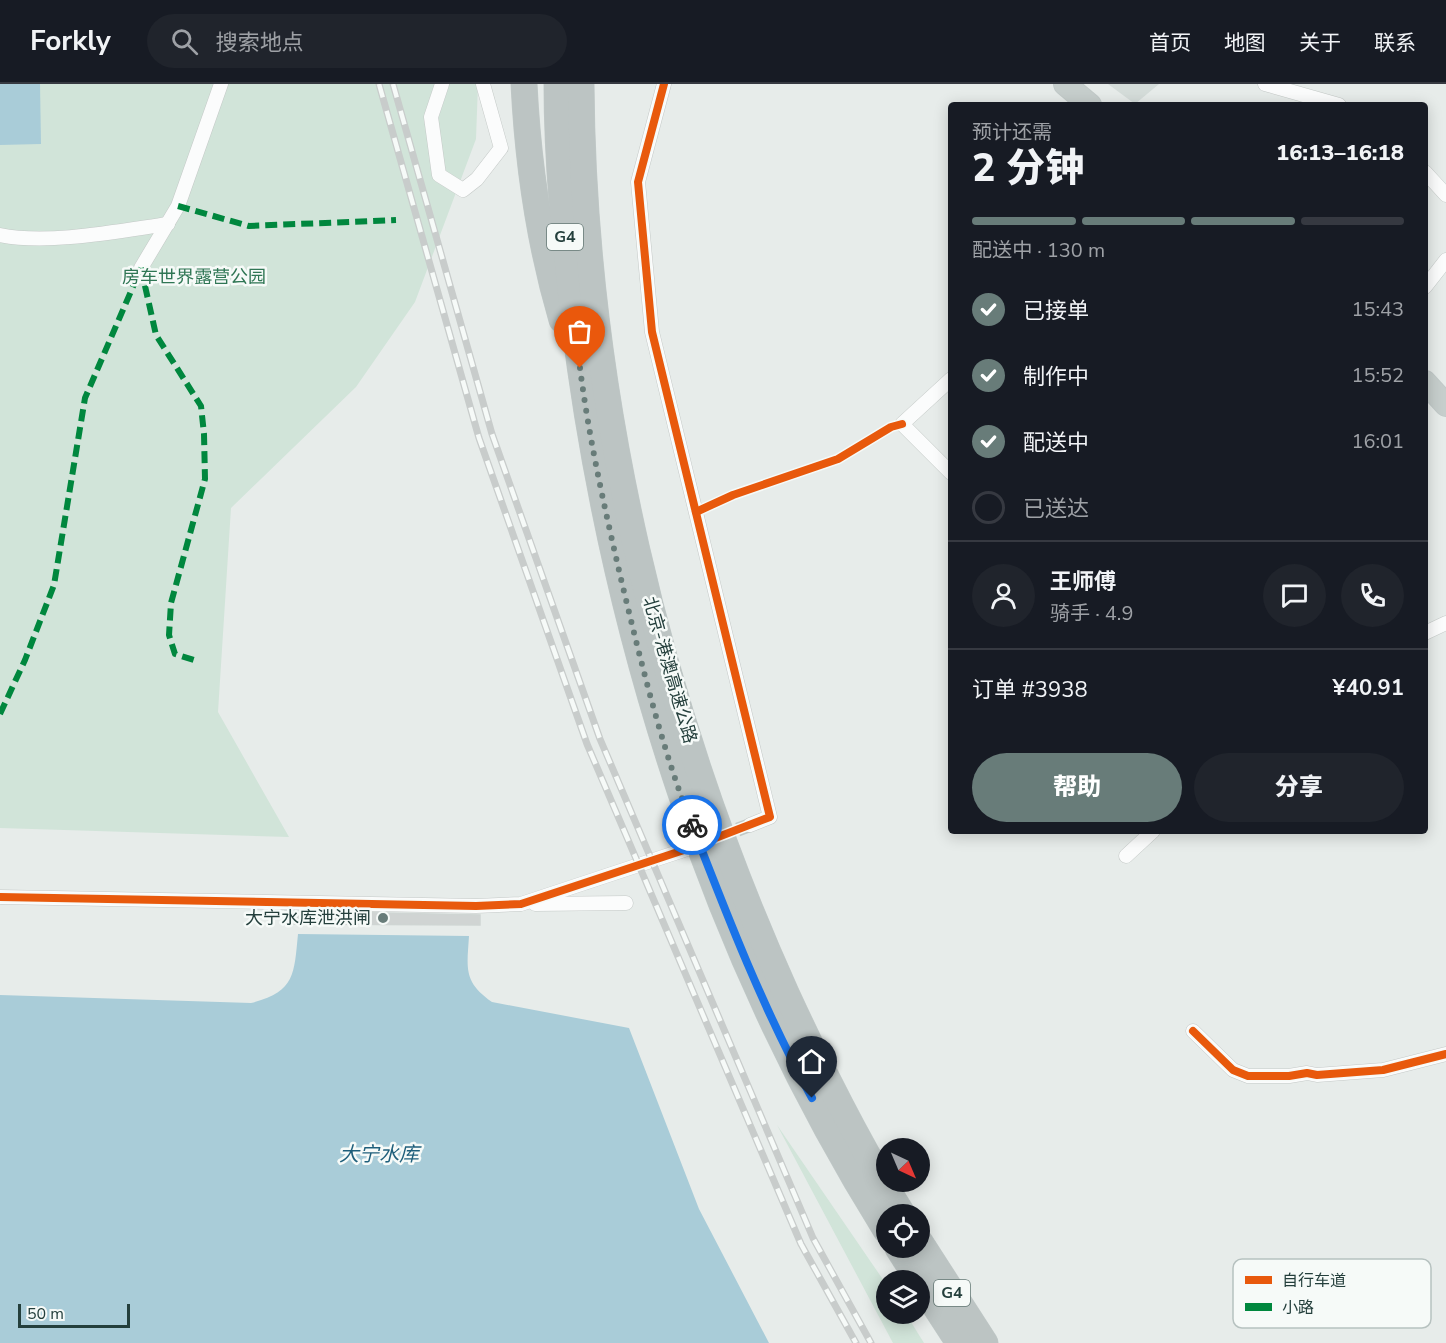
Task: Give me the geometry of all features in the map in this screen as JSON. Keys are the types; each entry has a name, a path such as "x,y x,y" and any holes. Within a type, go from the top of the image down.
{"highway":[{"path":"524,84 534,202 547,269 583,389"},
{"name":"北京-港澳高速公路","path":"557,84 557,134 567,262 583,389 607,517 641,662 683,801 735,934 791,1060 876,1214"},
{"name":"北京-港澳高速公路","path":"581,84 581,135 590,263 606,385 630,518 663,658 705,792 755,924 812,1048 881,1181 896,1204"},
{"path":"1065,84 1086,102"},
{"path":"1428,385 1446,405"},
{"name":"G4","path":"930,1258 985,1343"},
{"name":"G4","path":"930,1299 959,1343"}],"street":[{"path":"141,268 178,206 221,84"},
{"path":"442,84 431,117 440,175 463,190 477,179 501,148 483,84"},
{"path":"664,84 638,182 652,332 770,817 750,825"},
{"path":"1265,84 1328,102"},
{"path":"1428,175 1446,195"},
{"path":"0,235 20,239 168,224"},
{"path":"1428,283 1446,260"},
{"path":"948,382 902,424 948,470"},
{"path":"1428,632 1446,623"},
{"path":"1126,856 1149,834"},
{"path":"521,904 687,849"},
{"path":"0,897 476,906 626,903"},
{"path":"1193,1031 1233,1070 1248,1076 1289,1076 1307,1073 1317,1075 1383,1070 1446,1054"}],"shaded area":[{"path":"1108,84 1159,84 1137,102 1132,102"}],"green space":[{"name":"房车世界露营公园","path":"0,84 478,84 476,139 415,302 356,387 231,508 218,712 289,837 0,828"},
{"path":"777,1125 876,1270 876,1311"},
{"path":"883,1324 912,1324 924,1343 893,1343"}],"water":[{"path":"0,84 40,84 41,144 0,145"},
{"name":"大宁水库","path":"298,934 469,936 468,966 471,981 492,1002 629,1028 699,1209 769,1343 0,1343 0,995 251,1003 276,993 290,980"}],"building":[{"name":"大宁水库泄洪闸","path":"285,911 480,915 480,925 285,924"}],"tunnel":[{"path":"718,837 750,825"}],"railway":[{"path":"379,84 479,438 587,744 801,1244 856,1343"},
{"path":"393,84 492,434 600,739 813,1238 871,1343"}],"marked path":[{"path":"178,206 249,226 396,220"},
{"path":"141,268 156,335 201,406 205,479 171,603 169,635 175,654 197,661"},
{"path":"0,714 25,660 54,585 85,398 141,268"}],"cycle path":[{"path":"0,897 476,906 521,904 687,849 770,817 652,332 638,182 664,84"},
{"path":"696,512 733,495 838,459 891,427 902,424"},
{"path":"1193,1031 1233,1070 1248,1076 1289,1076 1307,1073 1317,1075 1383,1070 1446,1054"}],"way so far":[{"path":"580,368 607,517 641,662 692,825"}],"place":[{"name":"大宁水库泄洪闸","path":"383,918"}],"route":[{"path":"692,825 735,934 791,1060 812,1098"}]}
